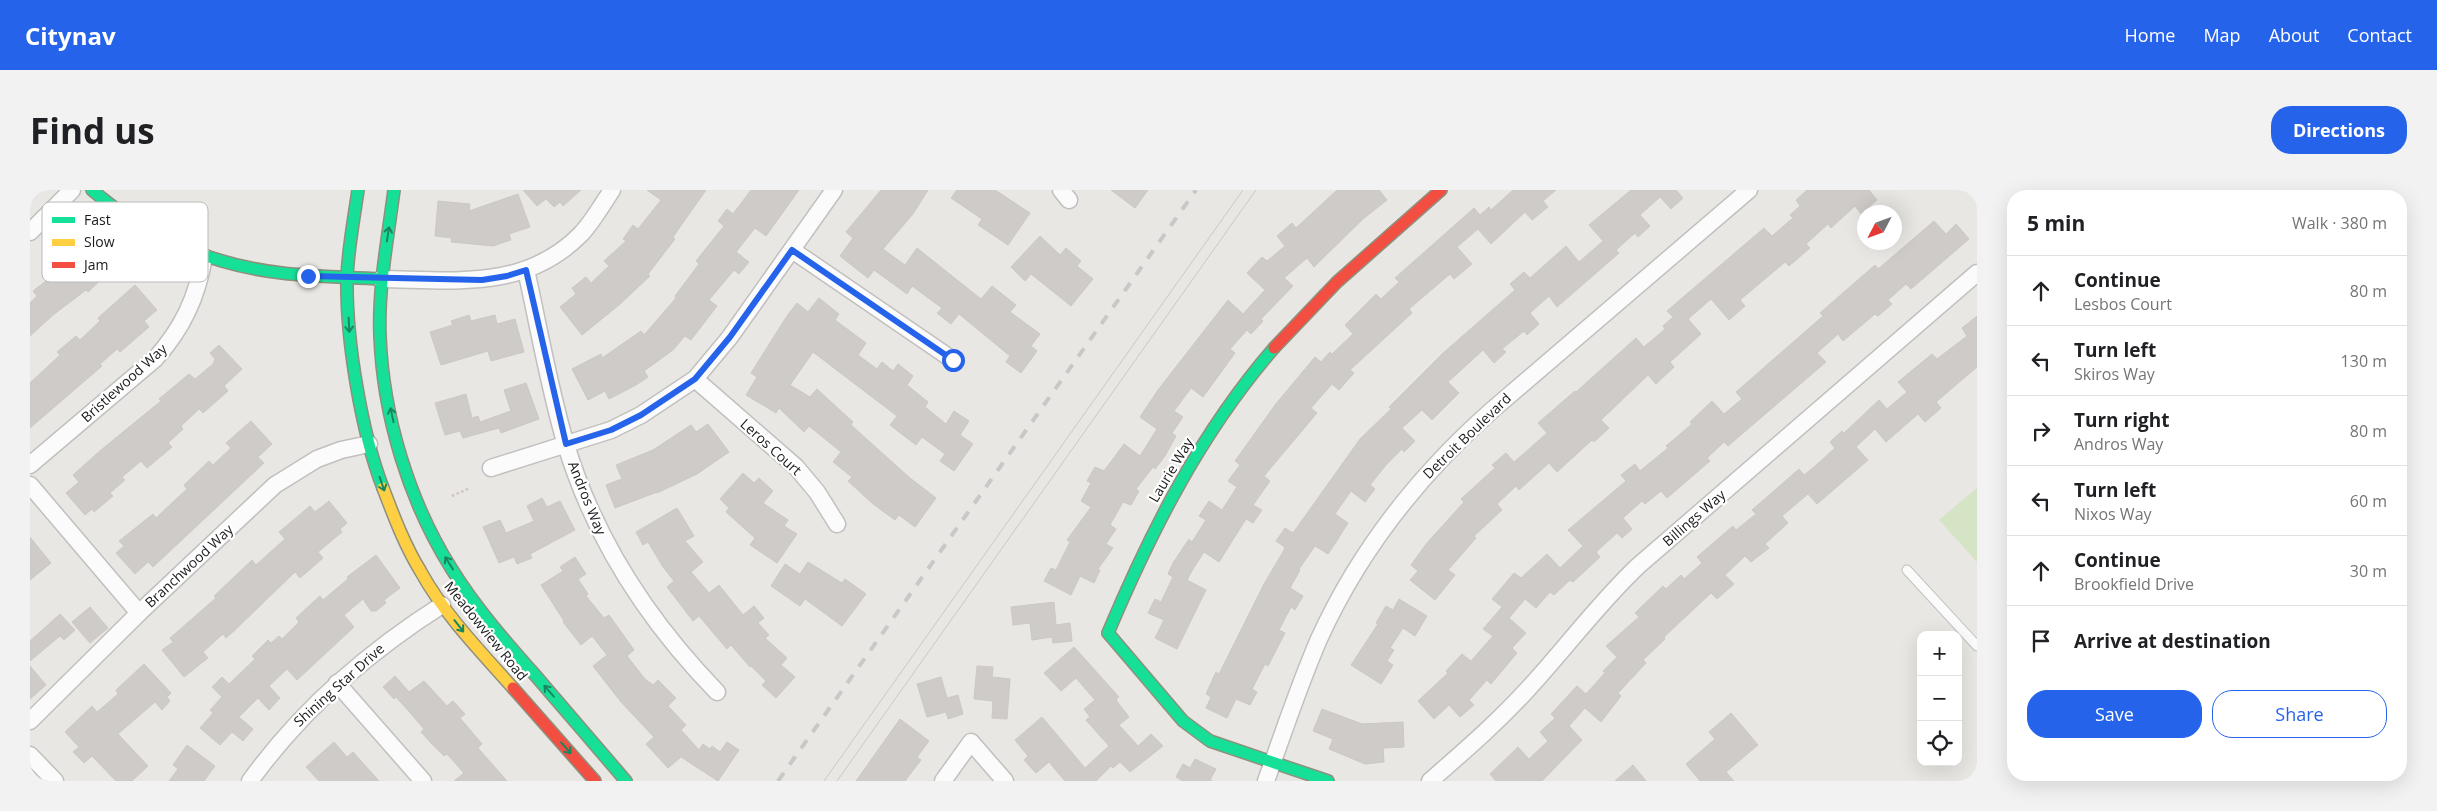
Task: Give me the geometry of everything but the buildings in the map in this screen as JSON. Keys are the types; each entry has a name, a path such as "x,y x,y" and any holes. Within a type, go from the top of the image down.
{"main road":[{"path":"92,190 108,202"},
{"name":"Meadowview Road","path":"358,190 346,277 355,378 369,444 397,524 421,573 442,605 466,635 595,781"},
{"name":"Meadowview Road","path":"394,190 381,278 380,337 392,417 409,476 441,550 490,623 626,781"},
{"name":"Laurie Way","path":"1273,762 1210,741 1197,733 1183,721 1108,633 1152,533 1184,475 1239,393 1270,354 1331,288 1370,251 1441,190"},
{"path":"208,258 269,271 308,276 381,278"},
{"path":"1273,762 1328,781"}],"street":[{"path":"60,202 72,190"},
{"path":"381,278 482,280 507,276 526,270 562,250 581,233 612,190"},
{"path":"491,468 611,430 695,379 730,337 834,190"},
{"name":"Detroit Boulevard","path":"1266,781 1302,682 1340,597 1383,528 1419,483 1467,432 1749,190"},
{"path":"30,232 42,220"},
{"path":"792,250 953,360"},
{"name":"Andros Way","path":"526,270 566,444 584,498 605,543 630,586 658,626 689,664 717,692"},
{"name":"Billings Way","path":"1430,781 1494,725 1526,692 1589,616 1638,566 1977,273"},
{"name":"Bristlewood Way","path":"30,465 155,359 181,326 192,306 200,282"},
{"name":"Leros Court","path":"695,379 796,467 817,492 837,524"},
{"name":"Branchwood Way","path":"30,721 139,613 275,484 317,459 341,450 369,444"},
{"path":"30,485 139,613"},
{"name":"Shining Star Drive","path":"250,781 284,736 337,683 400,632 442,605"},
{"path":"337,683 423,781"},
{"path":"943,781 971,742 1005,781"},
{"path":"30,755 55,781"}],"lane":[{"path":"1907,570 1977,646"}],"path":[{"path":"452,496 470,488"}],"green space":[{"path":"1977,488 1977,562 1939,520"}],"tram line":[{"path":"824,781 1243,190"},
{"path":"837,781 1256,190"}],"railway":[{"path":"778,781 1196,190"}],"traffic: fast":[{"path":"92,190 108,202"},
{"path":"358,190 347,278 349,329 356,385 368,440 383,488"},
{"path":"394,190 380,299 380,336 386,397 401,457 411,486 436,542 451,568 480,610 626,781"},
{"path":"208,256 256,269 294,274 381,279"},
{"path":"1274,348 1223,414 1180,484 1142,557 1108,633 1183,721 1210,741 1328,781"}],"traffic: slow":[{"path":"383,488 405,542 430,588 464,632 513,688"}],"traffic: jam":[{"path":"1274,348 1337,282 1441,190"},
{"path":"513,688 595,781"}],"route":[{"path":"308,276 482,280 507,276 526,270 566,444 611,430 641,415 695,379 730,337 792,250 953,360"}]}
